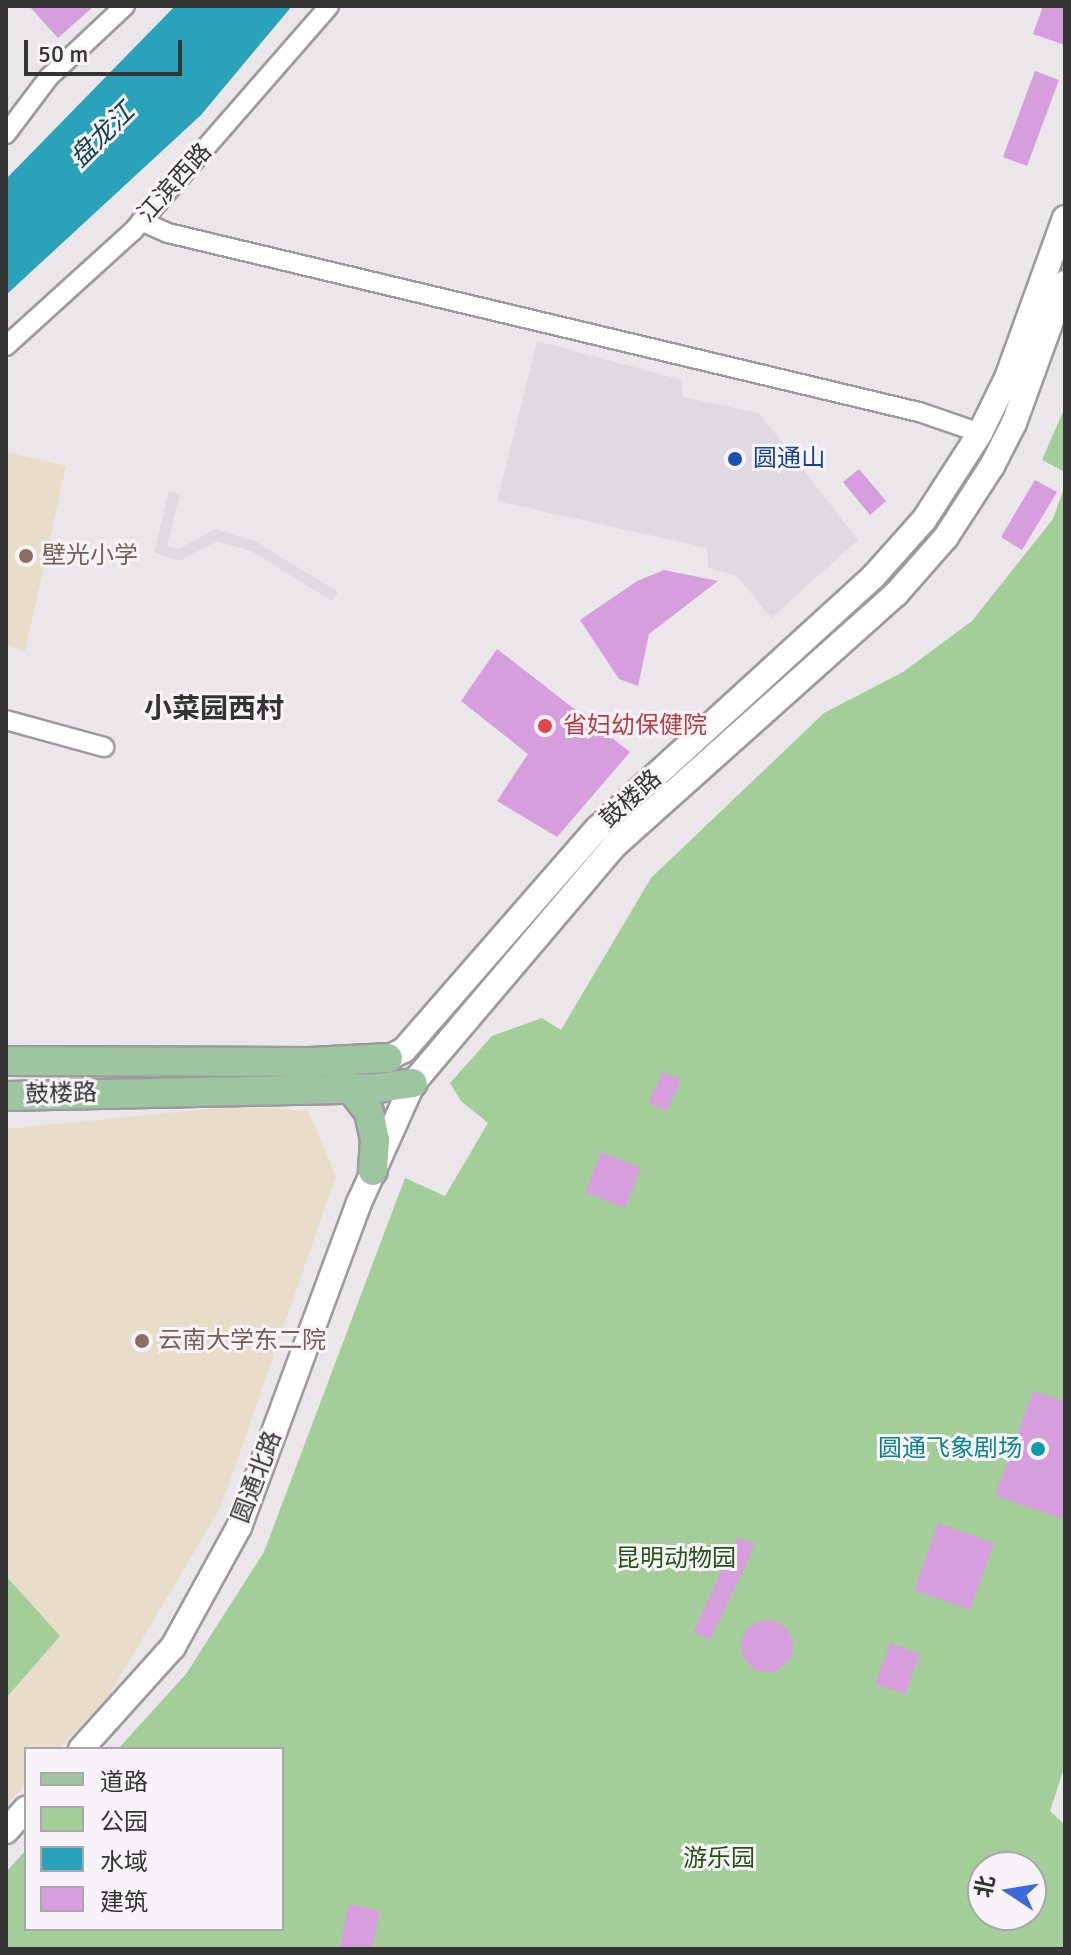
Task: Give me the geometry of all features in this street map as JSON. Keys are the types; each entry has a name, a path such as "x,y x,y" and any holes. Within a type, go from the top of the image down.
{"main road":[{"name":"鼓楼路","path":"6,1061 310,1062 396,1054 598,828 873,577 924,520 980,433 1007,378 1064,230"},
{"name":"鼓楼路","path":"6,1096 400,1085 615,845 896,594 946,537 992,466 1014,423 1065,283"},
{"name":"圆通北路","path":"83,1747 173,1647 239,1527 373,1171 400,1085 396,1054"},
{"path":"310,1062 340,1076 353,1088 374,1126 373,1171"},
{"path":"6,1831 24,1811"}],"street":[{"path":"6,134 49,77 125,6"},
{"name":"江滨西路","path":"6,346 141,221 329,6"},
{"path":"141,221 168,233 904,408 980,433"},
{"path":"6,720 104,747"}],"shaded area":[{"path":"537,341 682,380 682,397 759,413 858,540 771,618 737,576 708,568 707,548 497,501"},
{"name":"壁光小学","path":"6,452 66,466 25,651 6,646"},
{"path":"169,491 180,494 167,546 179,549 215,529 255,541 338,592 332,601 251,551 217,541 180,561 154,553"},
{"name":"云南大学东二院","path":"240,1106 308,1111 336,1176 221,1507 109,1695 61,1747 24,1747 24,1786 6,1806 6,1129"}],"green space":[{"path":"1065,407 1065,472 1042,460"},
{"name":"昆明动物园","path":"1065,485 1065,1765 1050,1811 1065,1825 1065,1949 6,1949 6,1872 24,1852 24,1931 284,1931 284,1747 120,1747 186,1674 264,1552 405,1178 445,1196 488,1123 461,1101 450,1083 492,1036 542,1018 561,1030 651,878 824,713 903,672 972,621 1053,519"},
{"path":"6,1576 60,1636 6,1698"}],"water":[{"name":"盘龙江","path":"175,6 292,6 201,115 6,295 6,179"}],"building":[{"path":"29,6 94,6 58,38"},
{"path":"1043,6 1065,6 1065,45 1033,34"},
{"path":"1035,71 1059,80 1027,166 1003,157"},
{"path":"859,469 886,501 870,515 843,482"},
{"path":"1035,480 1057,492 1022,550 1001,537"},
{"path":"664,570 718,581 649,634 638,686 619,679 580,620 637,581"},
{"name":"省妇幼保健院","path":"497,649 630,752 557,837 497,801 528,754 461,701"},
{"path":"663,1072 681,1080 667,1111 648,1102"},
{"path":"601,1152 641,1168 625,1208 585,1192"},
{"name":"圆通飞象剧场","path":"1033,1391 1065,1402 1065,1520 995,1495"},
{"path":"938,1523 994,1543 970,1610 914,1590"},
{"path":"737,1537 755,1545 710,1640 693,1632"},
{"path":"767,1620 785,1628 793,1646 785,1664 767,1672 749,1664 741,1646 749,1628"},
{"path":"890,1643 920,1654 905,1694 875,1684"},
{"path":"349,1904 380,1911 372,1949 339,1949"}],"place":[{"name":"圆通山","path":"735,459"},
{"name":"壁光小学","path":"26,556"},
{"name":"省妇幼保健院","path":"545,726"},
{"name":"云南大学东二院","path":"142,1341"},
{"name":"圆通飞象剧场","path":"1038,1449"}],"district":[{"name":"小菜园西村","path":"214,709"}],"park label":[{"name":"游乐园","path":"719,1859"}]}
